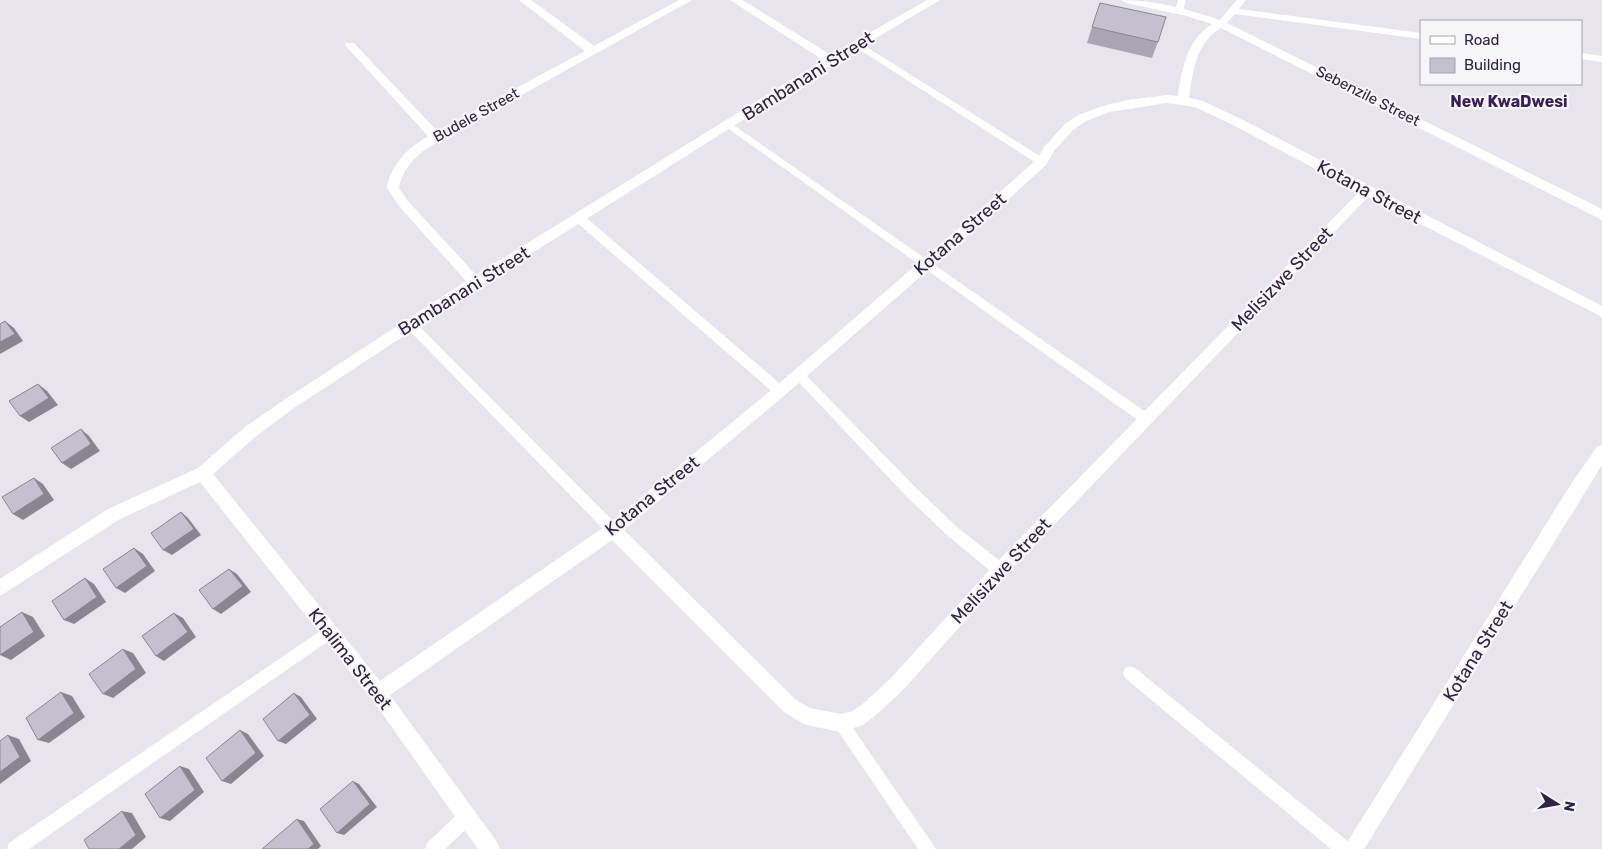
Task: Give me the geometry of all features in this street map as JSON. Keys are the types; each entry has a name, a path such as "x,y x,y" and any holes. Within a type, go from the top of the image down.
{"street":[{"path":"524,0 593,51"},
{"name":"Budele Street","path":"475,282 403,203 393,188 397,170 408,158 435,137 687,0"},
{"path":"735,0 831,60"},
{"name":"Bambanani Street","path":"0,588 114,514 203,474 250,432 410,324 831,60 934,0"},
{"name":"Sebenzile Street","path":"1126,0 1180,5 1362,93 1602,216"},
{"path":"1183,100 1187,75 1199,42 1205,34 1221,24"},
{"path":"350,45 435,137"},
{"name":"Kotana Street","path":"378,692 613,530 799,375 924,264 987,212 1042,162 1049,149 1069,127 1082,118 1106,109 1135,102 1167,99 1199,104 1602,312"},
{"name":"Melisizwe Street","path":"841,723 857,719 897,684 1000,570 1367,192"},
{"name":"Kotana Street","path":"1353,849 1602,452"},
{"name":"Khalima Street","path":"203,474 378,692 490,849"},
{"path":"613,530 790,706 806,716 841,723"}],"lane":[{"path":"1221,24 1242,0"},
{"path":"1232,11 1420,36"},
{"path":"858,44 1042,162"},
{"path":"1582,56 1602,59"},
{"path":"730,125 924,264 1146,419"},
{"path":"579,218 780,391"},
{"path":"410,324 613,530"},
{"path":"799,375 911,492 952,531 1000,570"},
{"path":"15,849 329,632"},
{"path":"1130,673 1344,849"},
{"path":"841,723 928,849"},
{"path":"433,849 467,816"}],"building":[{"path":"1100,3 1166,17 1158,42 1092,27"},
{"path":"5,321 15,334 0,342 0,324"},
{"path":"38,384 49,398 20,416 9,401"},
{"path":"81,429 91,444 62,463 51,448"},
{"path":"34,478 44,494 13,514 2,497"},
{"path":"181,512 194,529 163,550 151,533"},
{"path":"134,548 147,566 116,588 103,569"},
{"path":"229,569 243,586 213,609 199,590"},
{"path":"85,578 97,597 64,620 52,601"},
{"path":"22,612 34,632 0,655 0,627"},
{"path":"174,613 188,632 156,656 142,636"},
{"path":"123,649 136,669 103,694 89,674"},
{"path":"61,692 74,713 38,740 26,718"},
{"path":"294,693 310,715 278,741 263,719"},
{"path":"240,730 256,753 222,781 206,758"},
{"path":"8,735 20,757 0,772 0,741"},
{"path":"180,766 195,790 160,818 145,794"},
{"path":"353,781 370,804 337,833 320,809"},
{"path":"122,811 136,835 119,849 89,849 84,840"},
{"path":"297,819 314,844 308,849 262,849"}],"district":[{"name":"New KwaDwesi","path":"1509,101"}]}
